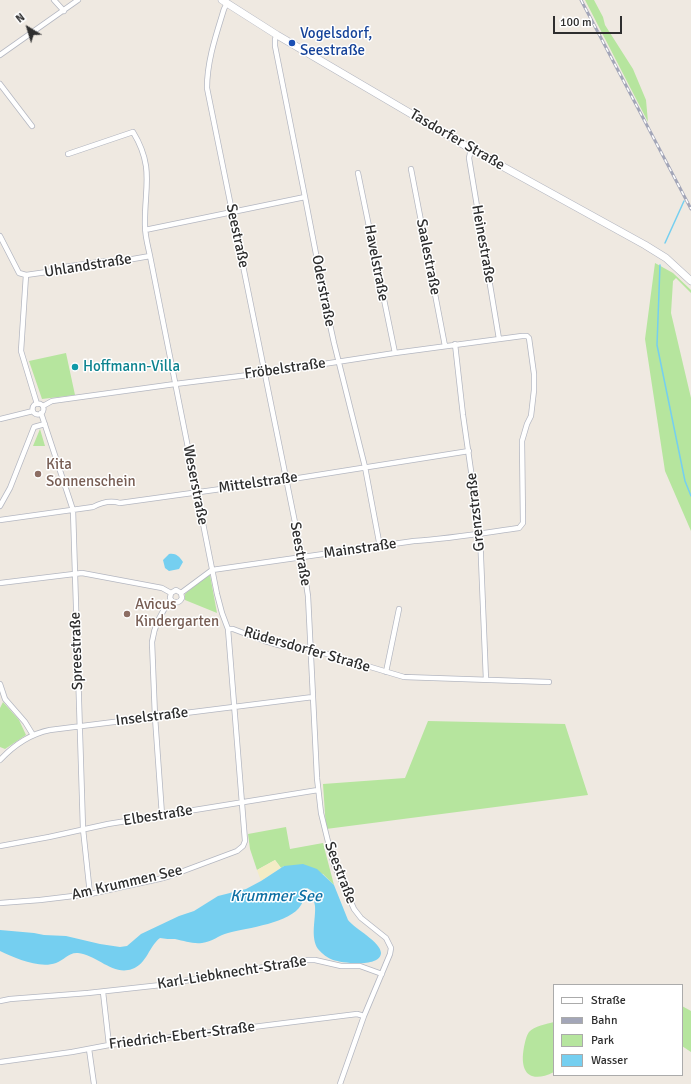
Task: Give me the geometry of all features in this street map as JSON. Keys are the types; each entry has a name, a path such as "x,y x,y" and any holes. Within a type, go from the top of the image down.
{"main road":[{"name":"Tasdorfer Straße","path":"224,2 277,35 471,149 652,249 672,263 691,280"}],"street":[{"path":"54,0 64,11"},
{"path":"0,55 78,0"},
{"name":"Seestraße","path":"224,2 210,60 207,88 302,557 308,596 318,790 321,813 332,856 354,909 361,918 382,933 389,942 391,948 390,954 364,1016 340,1084"},
{"name":"Oderstraße","path":"277,35 275,39 275,46 325,304 365,467 380,547"},
{"path":"0,84 32,126"},
{"name":"Weserstraße","path":"68,154 133,132 141,146 147,166 145,230 212,570 222,613 228,629 245,841"},
{"name":"Heinestraße","path":"471,149 468,158 499,339"},
{"name":"Saalestraße","path":"411,169 445,346"},
{"name":"Havelstraße","path":"358,173 394,353"},
{"path":"145,230 305,197"},
{"path":"0,236 19,273 26,275 21,351 37,404"},
{"name":"Uhlandstraße","path":"26,275 62,270 64,267 107,261 110,263 150,256"},
{"name":"Fröbelstraße","path":"43,406 52,401 265,373 455,344 527,336 530,341 534,374 534,390 531,416 525,428 522,441 522,526"},
{"name":"Grenzstraße","path":"455,344 480,534 486,680"},
{"path":"33,410 36,414 41,413 43,410 43,406 41,404 37,404"},
{"path":"0,419 33,410 34,406 37,404"},
{"name":"Spreestraße","path":"41,413 73,510 83,829 90,894"},
{"path":"0,506 10,488 34,427 45,424"},
{"name":"Mittelstraße","path":"0,520 93,507 100,503 113,501 120,503 286,480 469,451"},
{"name":"Mainstraße","path":"181,593 212,570 414,541 480,534 519,528 522,526"},
{"path":"0,583 75,573 92,574 162,588 171,593"},
{"path":"171,593 176,590 181,593 182,598 176,603 171,600"},
{"path":"162,815 152,652 153,634 157,623 171,600 171,593"},
{"name":"Rüdersdorfer Straße","path":"386,672 399,609"},
{"name":"Rüdersdorfer Straße","path":"228,629 233,629 282,646 311,650 404,677 549,682"},
{"path":"0,684 5,699 25,722 33,735"},
{"name":"Inselstraße","path":"0,760 11,750 33,735 50,730 313,697"},
{"name":"Elbestraße","path":"0,846 162,815 318,790"},
{"name":"Am Krummen See","path":"0,903 90,894 170,876 237,851 243,846 245,841"},
{"name":"Karl-Liebknecht-Straße","path":"0,1001 103,992 161,985 305,960 315,960 341,966 360,966 382,974"},
{"path":"103,992 109,1045"},
{"name":"Friedrich-Ebert-Straße","path":"0,1062 72,1052 109,1045 356,1014 364,1016"},
{"path":"89,1049 94,1084"}],"green space":[{"path":"585,0 594,0 603,17 605,25 633,69 646,100 648,122"},
{"path":"655,263 673,273 691,290 691,293 676,278 673,281 671,313 691,398 691,531 665,471 645,339"},
{"path":"66,353 75,395 42,399 29,361"},
{"path":"40,429 45,446 33,446"},
{"path":"210,575 217,613 185,600 185,594"},
{"path":"3,702 19,720 26,735 5,749 0,747 0,708"},
{"path":"428,721 565,724 588,795 326,829 323,784 405,778"},
{"path":"286,827 290,849 323,843 334,885 323,874 284,866 281,868 275,860 257,870 250,849 248,834"},
{"path":"683,1007 691,1011 691,1052 683,1047"},
{"path":"553,1022 553,1072 538,1077 528,1074 525,1070 523,1056 527,1035 534,1028"}],"sand":[{"path":"275,860 281,868 261,881 257,870"}],"water":[{"path":"169,554 177,555 183,562 179,569 169,571 165,568 163,560"},
{"name":"Krummer See","path":"303,864 317,869 334,885 348,920 377,944 381,953 379,958 368,963 352,963 333,960 321,953 314,939 315,906 312,891 307,888 304,890 301,905 296,911 288,916 268,924 225,934 202,943 160,938 156,941 145,959 137,967 132,969 118,970 92,957 78,953 69,955 56,963 42,965 27,962 0,951 0,930 66,936 100,944 120,947 127,946 141,934 179,916 194,911 218,896 246,889 284,866"}],"waterway":[{"path":"665,243 684,201"},
{"path":"660,265 657,345 685,481 691,496"}],"railway":[{"path":"581,0 691,209"}],"place":[{"name":"Vogelsdorf, Seestraße","path":"292,43"},
{"name":"Hoffmann-Villa","path":"75,367"},
{"name":"Kita Sonnenschein","path":"38,474"},
{"name":"Avicus Kindergarten","path":"127,614"}]}
